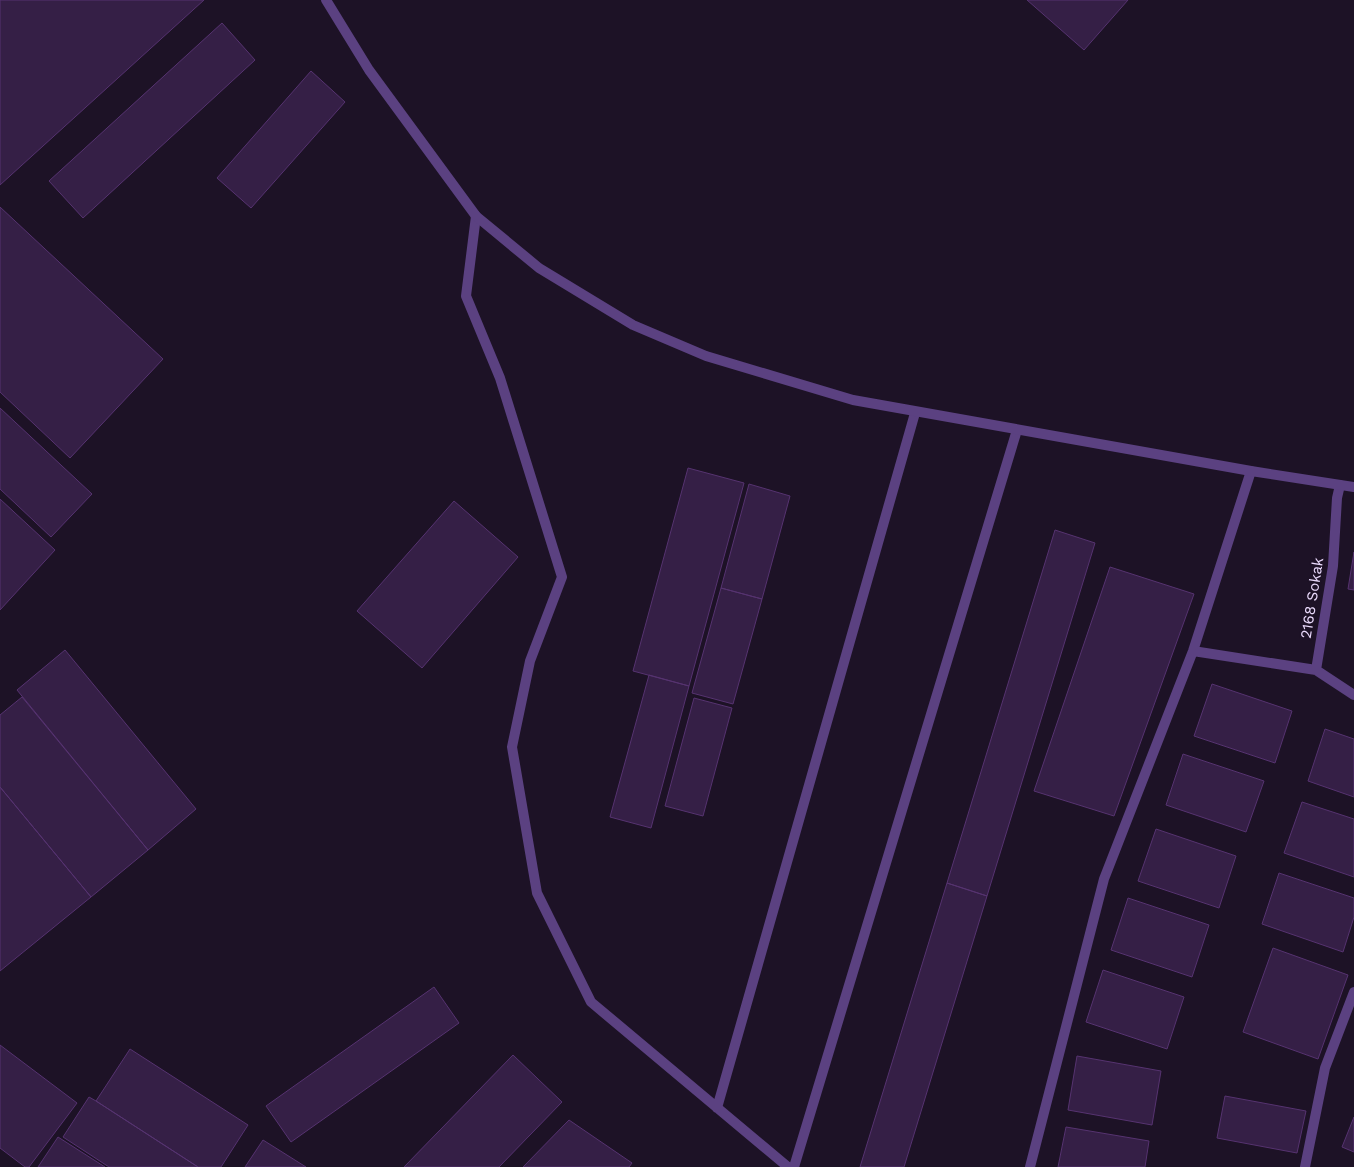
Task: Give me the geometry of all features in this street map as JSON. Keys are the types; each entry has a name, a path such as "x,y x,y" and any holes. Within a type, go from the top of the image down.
{"street":[{"path":"326,0 369,70 476,216 539,268 633,325 706,356 853,400 914,413 1354,487"},
{"path":"476,216 466,296 500,378 562,577 530,661 512,747 537,893 591,1002 788,1167"},
{"path":"717,1108 914,413"},
{"path":"794,1167 1017,430"},
{"path":"1030,1167 1104,879 1193,651 1250,471"},
{"path":"1340,485 1354,481"},
{"name":"2168 Sokak","path":"1316,670 1333,566 1337,498 1340,485"},
{"path":"1193,651 1316,670 1354,695"},
{"path":"1305,1167 1325,1068 1354,992"}],"building":[{"path":"0,0 204,0 0,185"},
{"path":"1027,0 1128,0 1084,50"},
{"path":"222,23 255,60 83,218 49,181"},
{"path":"311,71 345,102 251,208 217,178"},
{"path":"0,207 163,359 70,458 0,392"},
{"path":"0,408 92,494 51,537 0,489"},
{"path":"688,468 744,483 689,686 633,671"},
{"path":"749,484 790,496 762,599 721,588"},
{"path":"0,499 55,550 0,610"},
{"path":"454,501 518,557 422,668 357,611"},
{"path":"1055,530 1095,543 987,896 947,883"},
{"path":"1354,552 1354,590 1348,589"},
{"path":"1110,567 1194,594 1114,816 1034,791"},
{"path":"721,588 762,599 733,704 692,693"},
{"path":"65,650 196,809 148,850 17,690"},
{"path":"649,675 689,686 651,828 610,817"},
{"path":"1212,684 1292,711 1275,763 1194,736"},
{"path":"22,697 148,850 91,897 0,787 0,715"},
{"path":"694,698 732,708 703,816 665,806"},
{"path":"1325,729 1354,739 1354,797 1308,781"},
{"path":"1183,754 1264,781 1246,832 1166,805"},
{"path":"0,787 91,897 0,971"},
{"path":"1302,802 1354,819 1354,877 1284,853"},
{"path":"1156,829 1236,856 1219,908 1138,881"},
{"path":"1279,873 1354,898 1354,917 1343,952 1262,924"},
{"path":"947,883 987,896 904,1167 860,1167"},
{"path":"1128,898 1209,925 1192,977 1111,950"},
{"path":"1273,948 1348,975 1318,1059 1243,1032"},
{"path":"1103,970 1184,997 1167,1049 1086,1022"},
{"path":"434,987 459,1023 291,1142 266,1106"},
{"path":"0,1045 77,1103 29,1167 25,1167 0,1148"},
{"path":"130,1049 248,1125 221,1167 198,1167 96,1101"},
{"path":"513,1055 562,1102 499,1167 404,1167"},
{"path":"1077,1056 1161,1071 1152,1125 1068,1110"},
{"path":"1225,1096 1306,1111 1297,1153 1217,1138"},
{"path":"89,1097 198,1167 109,1167 63,1137"},
{"path":"1354,1117 1354,1152 1342,1147"},
{"path":"569,1120 632,1163 629,1167 523,1167"},
{"path":"1066,1127 1149,1141 1145,1167 1058,1167"},
{"path":"58,1137 105,1167 38,1167"},
{"path":"263,1140 306,1167 245,1167"}]}
